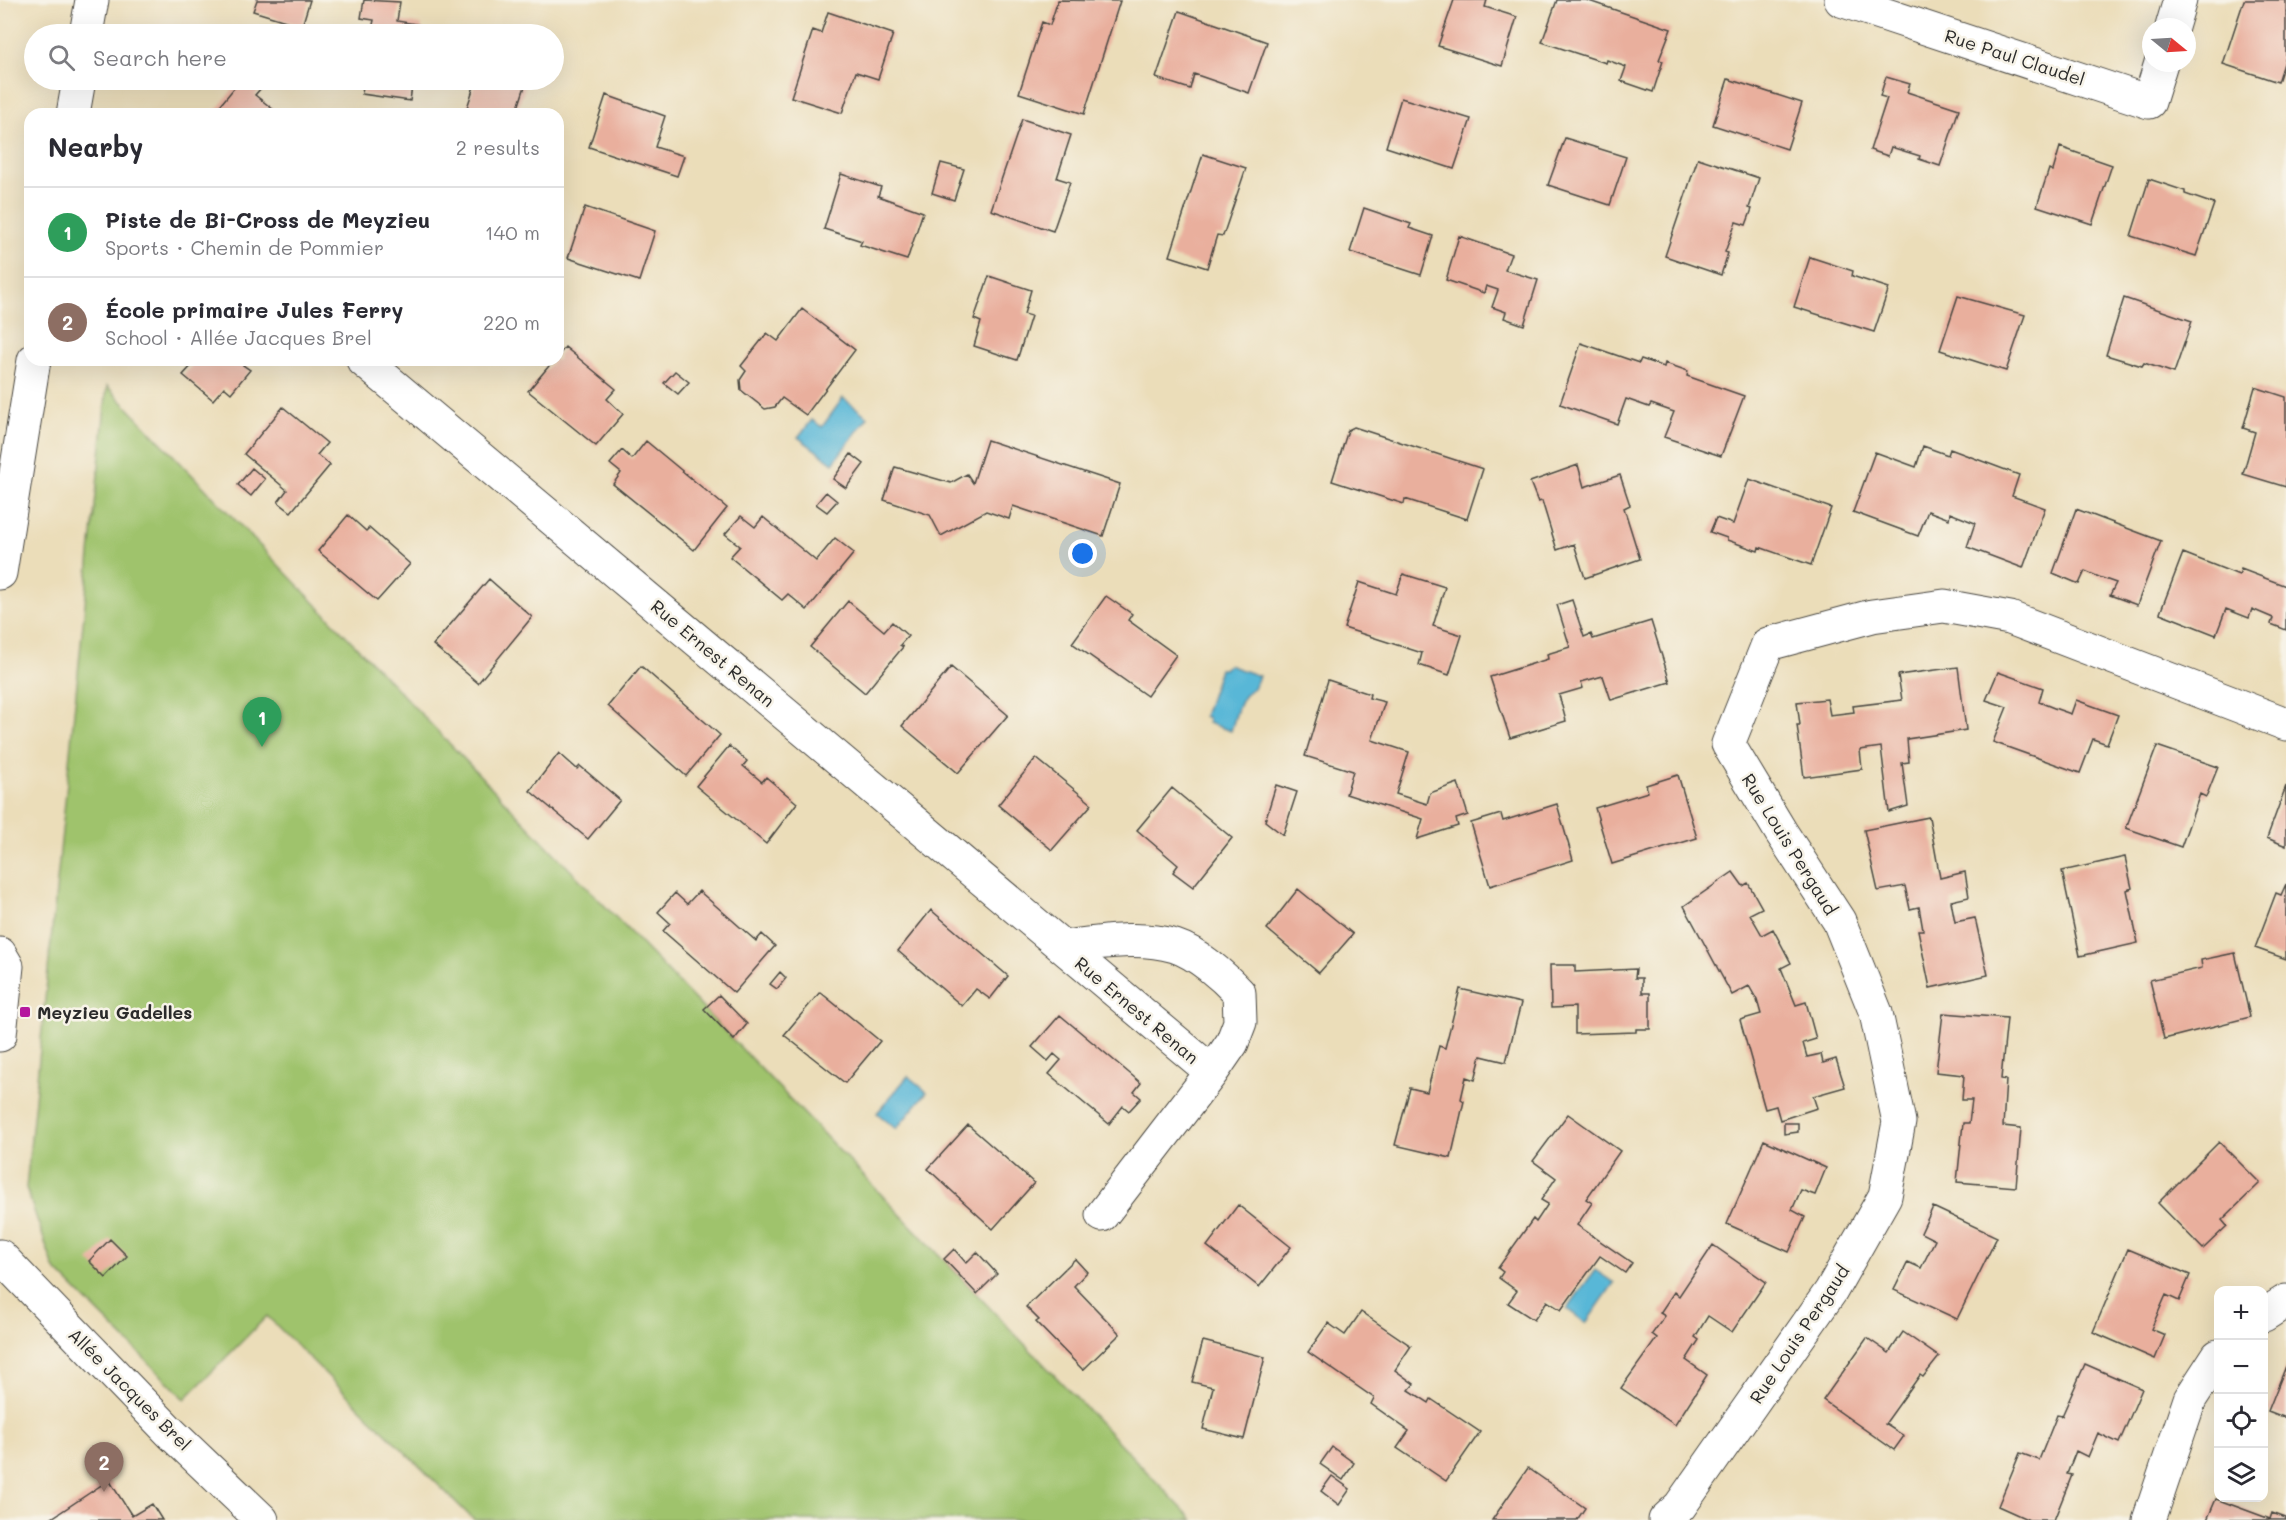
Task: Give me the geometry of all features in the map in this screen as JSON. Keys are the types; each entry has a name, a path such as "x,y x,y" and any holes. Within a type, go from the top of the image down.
{"street":[{"path":"88,24 92,0"},
{"name":"Rue Paul Claudel","path":"1841,0 2149,102 2158,72"},
{"path":"2175,18 2180,0"},
{"path":"74,108 77,90"},
{"path":"0,573 33,366"},
{"name":"Rue Ernest Renan","path":"370,366 1212,1072"},
{"name":"Rue Louis Pergaud","path":"1665,1520 1680,1506 1832,1292 1885,1196 1899,1122 1876,1013 1839,921 1781,832 1728,744 1768,644 1872,616 1944,606 2010,618 2286,724"},
{"name":"Rue Ernest Renan","path":"1063,947 1132,940 1176,946 1219,971 1239,993 1240,1022 1232,1043 1102,1215"},
{"path":"0,954 7,966 0,1035"},
{"name":"Allée Jacques Brel","path":"0,1256 172,1434 262,1520"},
{"path":"2268,1312 2286,1301"},
{"path":"2149,1520 2190,1399 2214,1362"}],"green space":[{"path":"107,386 1193,1520 474,1520 267,1316 185,1399 54,1268 26,1188"}],"water":[{"path":"843,398 868,417 833,463 798,437 812,420 822,427"},
{"path":"1228,665 1259,676 1254,688 1241,700 1231,731 1208,723 1208,718 1204,716 1220,669"},
{"path":"908,1076 927,1092 896,1129 877,1113"},
{"path":"1595,1270 1614,1283 1586,1323 1567,1309"}],"building":[{"path":"257,0 310,0 303,24 295,24 253,11"},
{"path":"364,0 400,2 397,21 416,24 373,24 374,20 361,18"},
{"path":"1058,0 1120,1 1084,114 1019,93 1042,22 1050,25"},
{"path":"1454,0 1487,0 1485,7 1517,17 1502,66 1438,46"},
{"path":"1557,0 1586,0 1671,29 1659,60 1663,61 1653,92 1621,81 1626,67 1607,60 1606,63 1542,42"},
{"path":"2244,0 2286,0 2286,57 2278,82 2223,64"},
{"path":"1179,11 1267,42 1249,93 1194,74 1190,89 1156,78"},
{"path":"828,12 893,34 878,79 856,72 842,113 791,97 813,30 821,33"},
{"path":"1886,77 1910,84 1907,92 1959,109 1940,166 1919,159 1920,156 1891,147 1888,156 1870,150 1887,98 1880,96"},
{"path":"1728,79 1802,103 1787,149 1713,125"},
{"path":"232,90 259,90 255,95 271,108 218,108"},
{"path":"363,90 411,90 410,101 362,94"},
{"path":"473,90 524,90 518,108 467,108"},
{"path":"606,95 665,116 655,147 684,156 677,176 589,147"},
{"path":"1401,98 1471,119 1454,169 1386,147"},
{"path":"1022,119 1071,135 1057,178 1070,182 1053,231 991,210"},
{"path":"1565,138 1626,157 1610,205 1548,185"},
{"path":"2060,147 2112,165 2092,224 2037,206 2049,169 2053,171"},
{"path":"1203,154 1246,168 1223,236 1217,235 1207,268 1170,256"},
{"path":"1698,158 1759,178 1746,225 1736,222 1725,252 1728,253 1721,275 1665,256"},
{"path":"941,163 964,169 954,200 932,193"},
{"path":"841,174 881,187 878,196 923,212 907,260 860,245 862,241 824,229"},
{"path":"2149,179 2214,204 2196,256 2131,236"},
{"path":"585,207 655,231 639,281 568,258"},
{"path":"1364,208 1411,224 1409,228 1433,236 1421,275 1350,252"},
{"path":"1459,236 1511,254 1505,270 1538,280 1524,325 1504,318 1506,312 1492,307 1498,290 1486,286 1484,293 1446,280"},
{"path":"1810,257 1853,271 1852,276 1889,288 1874,332 1794,307"},
{"path":"989,276 1031,290 1024,314 1031,316 1017,360 974,346 981,322 974,319"},
{"path":"1958,296 2025,315 2006,371 1940,350"},
{"path":"2124,298 2192,321 2174,373 2144,363 2142,366 2106,355"},
{"path":"802,309 855,350 806,415 782,398 775,407 765,409 741,390 740,380 746,371 741,366 767,333 778,341"},
{"path":"1581,343 1639,363 1641,359 1664,367 1665,363 1688,371 1687,376 1744,396 1721,456 1664,437 1674,412 1651,404 1649,407 1626,399 1617,424 1560,404"},
{"path":"564,348 616,389 607,399 623,414 596,446 528,391 549,366 564,366"},
{"path":"191,366 244,366 250,370 231,393 224,387 213,400 183,375"},
{"path":"675,371 689,382 678,394 664,383"},
{"path":"2255,387 2286,397 2286,487 2243,474 2255,432 2243,428"},
{"path":"283,407 327,443 317,455 330,465 291,512 278,502 287,490 244,454"},
{"path":"1354,427 1483,469 1467,519 1405,499 1404,504 1332,481 1348,430"},
{"path":"987,440 1120,484 1103,536 1013,506 1009,519 986,511 941,536 930,515 884,500 895,467 951,483 967,474 973,483"},
{"path":"646,441 727,508 694,550 613,484 621,473 610,464 622,450 632,459"},
{"path":"1923,446 1948,455 1950,449 2019,475 2012,496 2045,508 2023,568 1967,547 1975,523 1950,513 1949,519 1928,511 1918,536 1853,512 1875,452 1916,467"},
{"path":"851,454 864,464 846,488 833,479"},
{"path":"1578,465 1584,487 1620,475 1630,505 1624,508 1640,559 1585,578 1574,544 1557,550 1542,501 1538,502 1530,482"},
{"path":"252,468 265,479 251,496 238,485"},
{"path":"1749,479 1831,508 1811,565 1759,547 1758,551 1710,532 1716,518 1733,524"},
{"path":"826,492 837,501 827,512 816,504"},
{"path":"2076,509 2161,541 2137,605 2110,595 2116,583 2085,571 2079,584 2053,573"},
{"path":"348,515 366,531 369,528 410,564 377,601 318,551"},
{"path":"741,516 755,527 763,517 816,561 835,538 854,553 807,610 788,594 782,600 730,557 740,546 725,534"},
{"path":"2183,553 2239,575 2241,569 2286,586 2286,630 2271,624 2273,618 2252,609 2249,618 2226,609 2216,635 2160,613"},
{"path":"1403,574 1445,587 1433,626 1462,635 1449,675 1419,665 1422,653 1344,628 1359,582 1396,594"},
{"path":"489,579 532,617 478,683 433,645"},
{"path":"1106,596 1132,614 1128,620 1176,655 1147,696 1072,643"},
{"path":"1572,600 1584,637 1591,634 1593,639 1651,621 1670,682 1611,700 1603,676 1581,682 1583,688 1559,695 1566,721 1510,738 1490,677 1548,659 1547,654 1570,647 1557,605"},
{"path":"848,601 884,631 892,622 908,636 900,645 903,647 865,693 810,647"},
{"path":"641,666 720,735 686,776 608,706"},
{"path":"951,667 1008,715 958,773 902,726"},
{"path":"1958,667 1966,730 1907,739 1909,762 1902,763 1908,806 1889,812 1881,747 1860,750 1862,769 1804,777 1797,725 1800,725 1797,702 1827,699 1830,715 1854,712 1853,706 1902,700 1898,675"},
{"path":"1998,672 2043,688 2039,702 2054,708 2071,714 2076,700 2118,715 2107,744 2093,739 2080,773 1993,742 2007,707 1986,700"},
{"path":"1328,680 1370,694 1369,698 1385,702 1372,740 1409,752 1396,794 1427,804 1430,793 1458,783 1468,815 1456,819 1458,826 1417,839 1423,819 1346,794 1353,771 1305,756"},
{"path":"729,746 747,761 743,766 762,782 766,777 797,803 766,844 696,786"},
{"path":"2157,746 2218,767 2206,797 2200,794 2181,847 2126,828"},
{"path":"559,753 577,769 580,766 620,800 588,839 530,791"},
{"path":"1036,758 1092,804 1052,850 998,805"},
{"path":"1678,775 1697,838 1612,864 1595,808 1648,792 1646,785"},
{"path":"1276,785 1297,792 1283,835 1265,821"},
{"path":"2286,786 2286,846 2267,838"},
{"path":"1172,788 1232,838 1193,887 1173,872 1178,865 1137,830"},
{"path":"1557,804 1573,860 1490,886 1471,823 1501,814 1503,821"},
{"path":"1929,817 1940,878 1965,872 1969,897 1951,901 1955,922 1975,918 1988,975 1930,988 1918,930 1923,930 1919,907 1910,909 1905,886 1878,891 1864,830"},
{"path":"2125,857 2132,888 2127,890 2138,943 2080,956 2062,871"},
{"path":"1733,872 1743,886 1748,883 1762,908 1750,914 1762,935 1773,929 1791,963 1781,968 1796,1005 1806,1002 1816,1039 1803,1043 1807,1057 1821,1054 1823,1063 1836,1059 1845,1087 1813,1096 1817,1108 1780,1120 1776,1106 1765,1109 1740,1020 1761,1014 1757,1000 1749,986 1732,995 1684,906"},
{"path":"2286,884 2286,959 2255,948 2276,893 2281,895"},
{"path":"1298,889 1353,934 1319,973 1267,929"},
{"path":"699,891 756,941 762,934 775,946 734,993 663,931 670,923 658,912 675,893 687,904"},
{"path":"931,910 1008,976 990,999 976,989 962,1006 898,951"},
{"path":"2235,953 2250,1017 2164,1039 2150,980 2202,968 2201,960"},
{"path":"1550,965 1575,965 1575,972 1636,969 1635,978 1642,978 1642,993 1650,993 1650,1029 1636,1029 1636,1032 1575,1034 1575,1007 1551,1008"},
{"path":"780,972 786,978 777,989 770,984"},
{"path":"1460,989 1521,1003 1506,1062 1481,1056 1475,1080 1466,1077 1461,1099 1464,1101 1451,1158 1395,1145 1410,1088 1427,1092 1439,1046 1445,1048"},
{"path":"820,992 880,1041 845,1083 784,1035"},
{"path":"719,995 747,1024 734,1040 704,1009"},
{"path":"1943,1013 2007,1018 2001,1079 2006,1080 2003,1126 2021,1128 2016,1187 1957,1182 1963,1123 1969,1123 1972,1100 1962,1100 1964,1075 1936,1072"},
{"path":"1060,1015 1141,1083 1134,1092 1141,1098 1129,1111 1123,1106 1109,1124 1049,1074 1061,1060 1054,1054 1048,1061 1032,1047"},
{"path":"1568,1114 1620,1151 1586,1199 1592,1203 1577,1225 1632,1263 1625,1273 1600,1256 1561,1310 1547,1301 1534,1320 1508,1303 1517,1291 1499,1278 1503,1272 1498,1268 1533,1219 1536,1222 1548,1204 1541,1200 1556,1178 1533,1161"},
{"path":"1784,1123 1798,1123 1798,1132 1784,1134"},
{"path":"968,1125 1034,1183 993,1229 928,1169"},
{"path":"1764,1140 1826,1168 1815,1195 1801,1190 1792,1210 1805,1217 1789,1252 1727,1224"},
{"path":"2219,1142 2260,1183 2222,1220 2227,1226 2203,1249 2158,1203"},
{"path":"1238,1205 1291,1247 1259,1287 1207,1246"},
{"path":"1933,1207 1997,1237 1957,1319 1894,1290 1908,1262 1921,1268 1935,1240 1921,1233"},
{"path":"110,1239 127,1256 106,1278 89,1261"},
{"path":"1713,1245 1766,1282 1732,1332 1708,1316 1695,1337 1699,1340 1686,1360 1707,1375 1675,1425 1621,1388 1657,1338 1652,1334 1665,1316 1660,1313 1674,1292 1679,1296"},
{"path":"954,1249 966,1263 977,1252 997,1274 977,1294 944,1259"},
{"path":"2128,1249 2190,1275 2179,1301 2166,1295 2151,1329 2165,1335 2155,1359 2093,1332"},
{"path":"1075,1259 1087,1272 1074,1286 1120,1334 1083,1370 1036,1322 1039,1320 1026,1307"},
{"path":"1361,1312 1411,1346 1395,1370 1414,1384 1409,1390 1429,1403 1431,1399 1480,1432 1446,1481 1397,1448 1409,1431 1371,1404 1374,1398 1308,1352 1328,1323 1345,1335"},
{"path":"1903,1332 1939,1357 1923,1377 1920,1375 1885,1424 1904,1436 1894,1450 1823,1400 1867,1338 1889,1353"},
{"path":"1203,1341 1265,1357 1244,1439 1203,1429 1213,1387 1192,1382"},
{"path":"2085,1364 2142,1389 2119,1443 2098,1433 2088,1457 2076,1451 2067,1474 2072,1475 2054,1520 2029,1520 1998,1506 2020,1453 2039,1460 2057,1415 2062,1416"},
{"path":"2286,1366 2286,1418 2268,1411"},
{"path":"1332,1447 1354,1463 1343,1480 1320,1464"},
{"path":"1528,1468 1585,1508 1577,1520 1492,1520"},
{"path":"1332,1476 1350,1489 1339,1505 1321,1491"},
{"path":"109,1480 132,1516 152,1504 162,1520 49,1520"},
{"path":"2215,1502 2224,1502 2270,1519 2272,1513 2286,1518 2286,1520 2207,1520"}],"place":[{"name":"Piste de Bi-Cross de Meyzieu","path":"262,747"},
{"name":"Meyzieu Gadelles","path":"25,1012"},
{"name":"École primaire Jules Ferry","path":"104,1492"}]}
